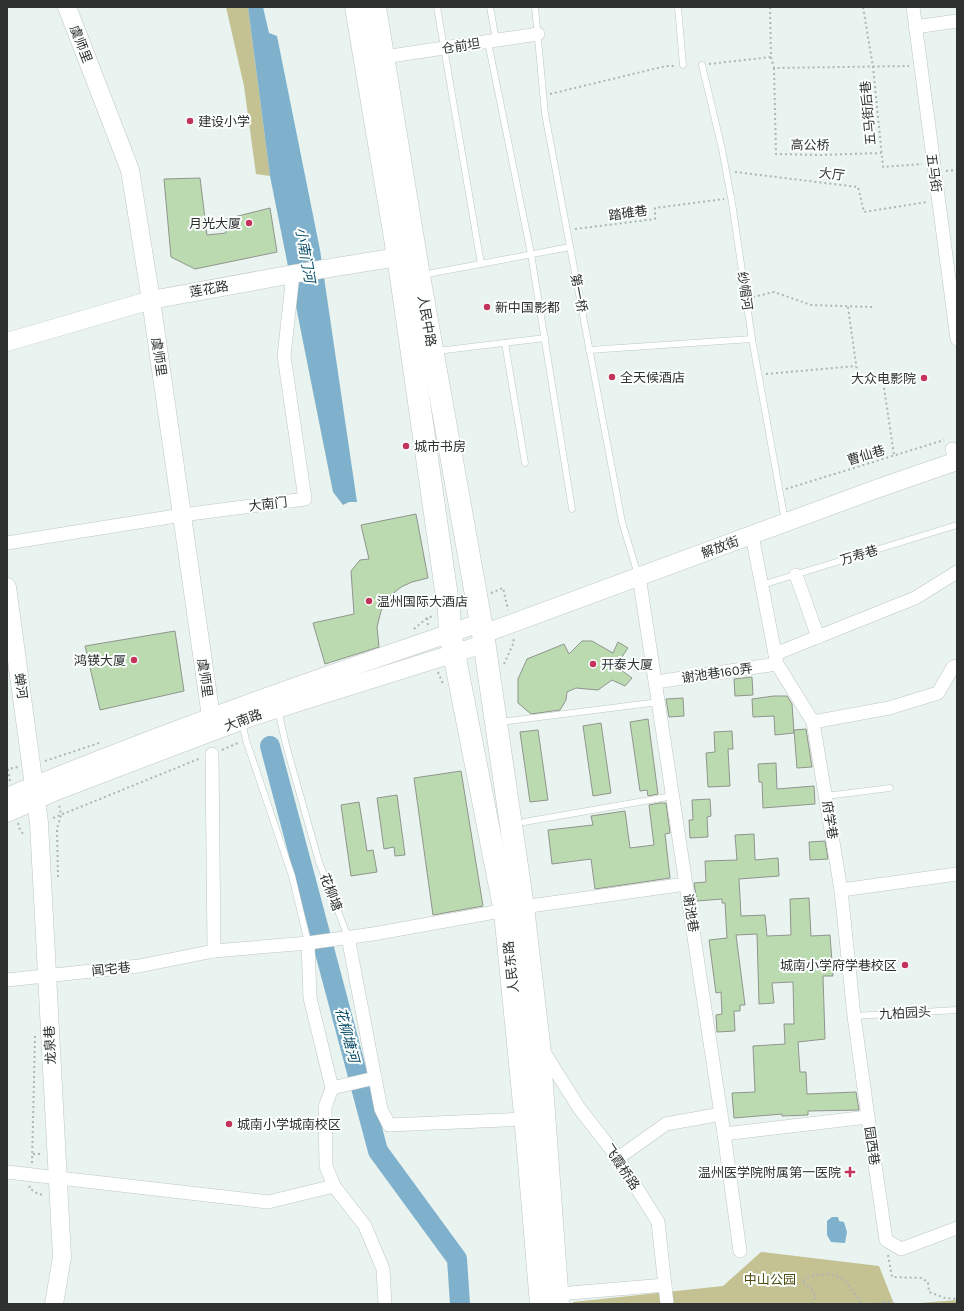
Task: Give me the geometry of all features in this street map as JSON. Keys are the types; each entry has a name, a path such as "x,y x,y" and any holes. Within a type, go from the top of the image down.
{"highway":[{"name":"人民中路","path":"356,7 406,255 419,276 482,634"},
{"name":"人民中路","path":"375,7 384,58 452,643"},
{"name":"人民东路","path":"482,634 514,910 526,1119 552,1301"},
{"name":"人民东路","path":"452,643 514,910 539,1044 552,1301"}],"street":[{"name":"虞师里","path":"67,7 130,170 151,300 211,717"},
{"name":"五马街","path":"912,7 957,339"},
{"path":"915,27 957,20"},
{"name":"仓前坦","path":"384,58 538,34"},
{"name":"莲花路","path":"7,342 151,300 406,255"},
{"name":"大南门","path":"7,543 182,515 305,499 284,356 293,274"},
{"name":"解放街","path":"482,634 879,488 955,455"},
{"name":"府学巷","path":"752,535 776,659 813,722 841,890 854,1016 868,1117"},
{"name":"谢池巷160弄","path":"656,682 776,659 818,637 915,598 957,572"},
{"path":"796,575 818,637"},
{"name":"谢池巷","path":"639,576 724,1134 740,1251"},
{"name":"蝉河","path":"7,587 36,792"},
{"name":"大南路","path":"7,797 36,792 275,701 482,634"},
{"path":"813,722 889,708 938,693 953,667 957,666"},
{"name":"大南路","path":"7,813 36,792 211,717 244,714"},
{"path":"212,754 214,951"},
{"name":"龙泉巷","path":"36,792 62,1257 54,1304"},
{"path":"841,890 957,874"},
{"name":"闻宅巷","path":"7,980 139,966 214,951 308,943 686,884"},
{"name":"花柳塘","path":"348,937 372,1078 381,1109 390,1125 526,1119"},
{"path":"308,943 310,998 332,1088 325,1107 326,1166 334,1186 365,1226 383,1269 385,1304"},
{"name":"飞霞桥路","path":"539,1044 579,1108 618,1158 658,1222 667,1304"},
{"path":"332,1088 372,1078"},
{"path":"618,1158 666,1124 721,1114"},
{"name":"园西巷","path":"724,1134 868,1117 886,1240"},
{"path":"7,1172 268,1202 334,1186"},
{"path":"886,1240 901,1249 957,1228"},
{"path":"552,1301 665,1285"}],"lane":[{"path":"437,7 481,264"},
{"path":"490,7 492,41 531,254 572,509"},
{"name":"第一桥","path":"535,7 545,114 566,230 622,522 639,576"},
{"path":"678,7 683,65"},
{"name":"纱帽河","path":"702,65 731,198 731,196 752,339 786,523"},
{"path":"419,276 570,247"},
{"path":"432,352 545,338"},
{"path":"589,350 752,339"},
{"path":"505,343 525,463"},
{"name":"万寿巷","path":"762,585 957,525"},
{"name":"花柳塘","path":"275,701 319,862 348,937"},
{"path":"508,721 659,702"},
{"path":"244,714 246,740 292,876 308,943"},
{"path":"826,796 890,788"},
{"path":"524,822 673,796"},
{"name":"九柏园头","path":"854,1016 957,1010"}],"path":[{"name":"高公桥","path":"770,7 771,58 774,68 776,154 881,154"},
{"name":"五马街后巷","path":"863,7 873,67 883,167 933,163"},
{"path":"702,65 771,58"},
{"path":"544,95 666,66 683,65"},
{"path":"774,68 920,65"},
{"name":"大厅","path":"726,171 858,187 864,212 938,200"},
{"name":"踏碓巷","path":"566,230 655,219 656,208 731,198"},
{"path":"746,299 774,292 811,305 873,307"},
{"path":"848,307 858,378 882,374 894,455"},
{"path":"759,375 856,366"},
{"name":"曹仙巷","path":"780,491 894,455 955,455"},
{"path":"60,815 246,740"},
{"path":"20,830 27,840"},
{"path":"29,1188 31,1174 35,1031"},
{"path":"886,1240 892,1277 921,1278 928,1282 929,1292 945,1298 957,1298"},
{"path":"812,1304 815,1298 813,1290 802,1282 807,1277 825,1274 840,1277 861,1302 865,1304"},
{"path":"878,1304 887,1301 894,1304"}],"green space":[{"path":"226,7 248,7 270,176 256,174 244,86"},
{"name":"中山公园","path":"761,1252 879,1266 894,1304 574,1304 573,1302 723,1286"},
{"path":"957,1300 957,1304 908,1304"}],"water":[{"name":"小南门河","path":"248,7 263,7 269,33 277,36 320,250 357,502 349,502 343,505 333,492 270,176"},
{"path":"832,1217 838,1217 839,1221 844,1222 847,1232 845,1243 831,1242 827,1235 827,1221"}],"building":[{"name":"月光大厦","path":"200,178 207,235 226,233 226,219 270,208 277,252 195,269 171,257 164,179"},
{"path":"416,514 428,578 412,582 401,587 389,597 381,611 377,627 379,647 325,664 313,623 354,614 351,571 360,560 369,559 361,525"},
{"name":"鸿锳大厦","path":"175,631 184,691 100,710 85,646"},
{"path":"582,641 592,641 613,653 618,642 628,648 619,661 621,670 632,678 625,686 612,680 598,690 576,688 567,692 566,700 560,710 531,714 518,703 518,679 527,659 564,644 569,654"},
{"path":"752,677 753,695 735,696 734,679"},
{"path":"787,696 792,704 794,733 775,735 774,716 753,717 752,699"},
{"path":"683,698 684,716 669,717 666,699"},
{"path":"648,719 658,794 648,796 647,790 640,791 630,722"},
{"path":"601,723 611,793 593,796 583,726"},
{"path":"806,729 812,767 797,768 794,730"},
{"path":"538,730 548,800 530,802 520,732"},
{"path":"732,731 733,749 728,749 730,786 708,787 706,753 715,752 714,732"},
{"path":"776,763 777,789 814,786 815,804 763,808 762,782 759,782 758,764"},
{"path":"461,771 483,906 433,915 414,778"},
{"path":"397,795 405,855 395,856 394,847 384,849 377,798"},
{"path":"710,799 711,816 707,817 708,837 690,838 689,820 693,820 692,800"},
{"path":"359,802 367,851 373,850 377,872 351,876 341,805"},
{"path":"666,803 670,833 665,834 670,878 595,889 591,859 552,864 548,830 593,825 591,816 625,811 630,848 654,845 649,805"},
{"path":"754,834 755,860 778,858 779,876 739,879 741,916 765,915 767,936 791,935 790,899 809,898 811,936 830,935 833,976 823,976 825,1039 798,1042 800,1072 806,1072 807,1094 856,1092 859,1110 808,1111 808,1115 782,1116 782,1114 734,1118 732,1093 755,1092 753,1046 785,1044 784,1024 794,1024 793,982 772,983 774,1003 759,1004 757,934 736,935 745,1005 740,1005 740,1011 734,1011 735,1031 717,1032 716,1015 722,1014 721,992 716,993 709,940 727,938 725,903 722,903 722,899 697,901 694,883 706,882 705,861 737,860 735,835"},
{"path":"825,841 828,859 810,860 809,842"}],"waterway":[{"name":"花柳塘河","path":"270,746 378,1151 457,1259 460,1304"}],"place":[{"name":"建设小学","path":"190,121"},
{"name":"月光大厦","path":"249,223"},
{"name":"新中国影都","path":"487,307"},
{"name":"全天候酒店","path":"612,377"},
{"name":"大众电影院","path":"924,378"},
{"name":"城市书房","path":"406,446"},
{"name":"温州国际大酒店","path":"369,601"},
{"name":"鸿锳大厦","path":"134,660"},
{"name":"开泰大厦","path":"593,664"},
{"name":"城南小学府学巷校区","path":"905,965"},
{"name":"城南小学城南校区","path":"229,1124"},
{"name":"温州医学院附属第一医院","path":"850,1172"}]}
